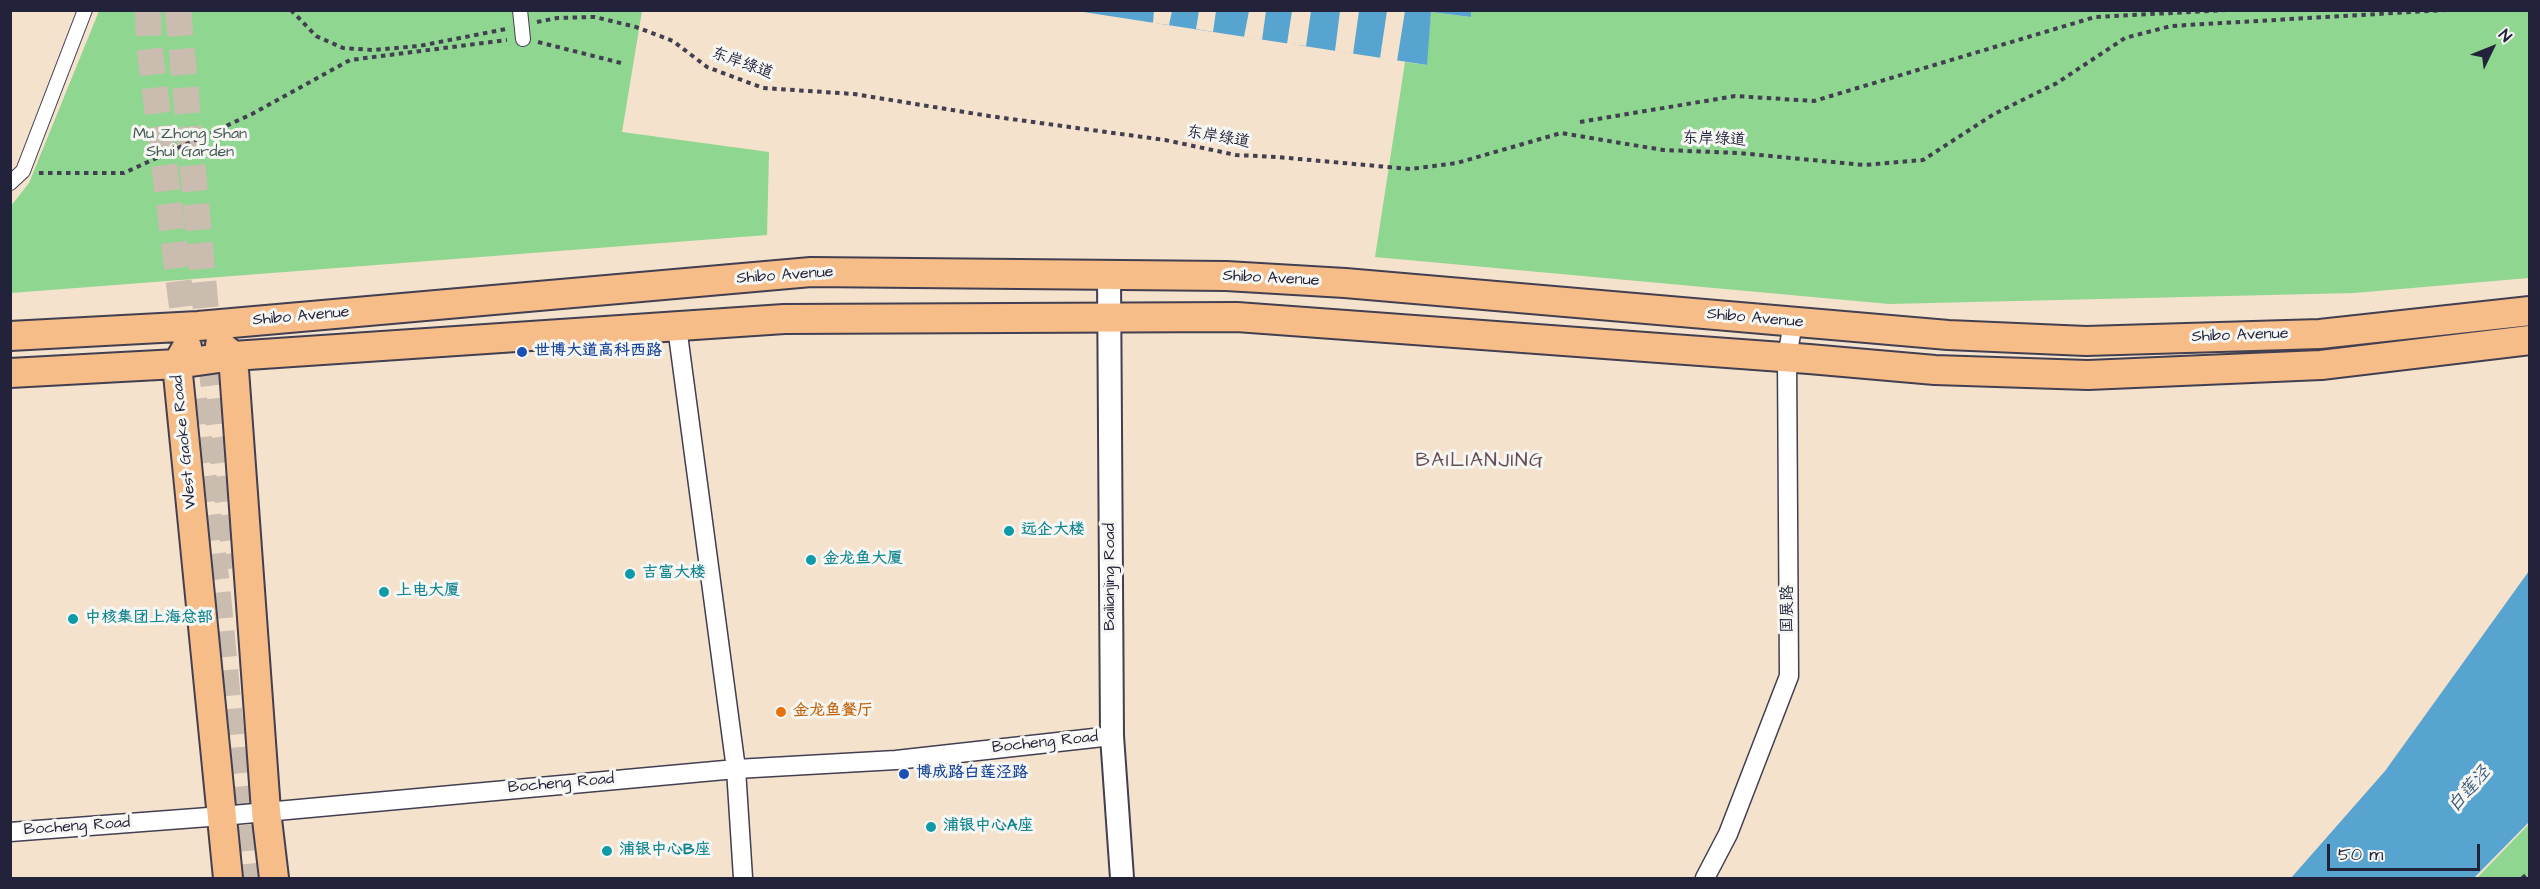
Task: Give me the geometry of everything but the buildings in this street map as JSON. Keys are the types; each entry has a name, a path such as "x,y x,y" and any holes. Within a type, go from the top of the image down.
{"main road":[{"name":"Shibo Avenue","path":"10,336 198,326 811,272 1226,276 1345,283 1948,335 2086,341 2320,334 2529,311"},
{"name":"Shibo Avenue","path":"10,373 177,364 232,356 784,319 1237,317 1935,370 2088,375 2321,365 2529,340"},
{"path":"198,326 232,356 266,811 274,879"},
{"name":"West Gaoke Road","path":"198,326 177,364 228,879"}],"street":[{"path":"10,183 23,171 85,10"},
{"path":"520,10 523,32"},
{"name":"Bailianjing Road","path":"1109,275 1112,736 1122,879"},
{"name":"国展路","path":"1705,879 1728,834 1790,676 1787,357 1793,323"},
{"path":"677,327 735,769 743,879"},
{"name":"Bocheng Road","path":"10,832 222,816 735,769 896,760 1112,736"}],"path":[{"name":"东岸绿道","path":"291,10 316,36 343,48 373,50 523,32 557,18 594,16 636,27 673,41 707,67 763,88 854,94 989,116 1165,140 1236,155 1410,170 1457,163 1561,133 1664,150 1739,153 1864,165 1923,160 1994,114 2057,83 2125,38 2171,26 2446,10"},
{"path":"1580,122 1735,96 1814,101 2096,17 2228,10"},
{"path":"23,171 50,175 124,173 252,114 350,60 499,40 523,32 621,63"},
{"path":"2522,879 2529,872"}],"green space":[{"path":"1471,10 2529,11 2529,278 2354,293 1889,304 1375,257 1405,62 1426,65 1431,12 1470,17"},
{"name":"Mu Zhong Shan Shui Garden","path":"99,11 642,11 622,132 769,152 767,235 11,293 11,206 29,183"},
{"path":"2529,824 2529,878 2477,878"}],"water":[{"path":"1077,11 1471,11 1471,17 1431,12 1427,65"},
{"name":"白莲泾","path":"2529,571 2529,822 2474,878 2291,878 2385,771"}],"pier":[{"path":"1154,11 1172,11 1169,25 1153,23"},
{"path":"1199,11 1216,11 1213,32 1196,29"},
{"path":"1249,11 1266,11 1262,40 1244,37"},
{"path":"1292,11 1311,11 1306,46 1287,44"},
{"path":"1340,11 1359,11 1353,54 1335,51"},
{"path":"1387,11 1405,11 1397,61 1380,58"}],"tunnel":[{"path":"148,10 149,44 187,347"},
{"path":"178,10 211,364 236,568"},
{"path":"194,399 217,585 245,878"}],"place":[{"name":"世博大道高科西路","path":"522,352"},
{"name":"远企大楼","path":"1009,531"},
{"name":"金龙鱼大厦","path":"811,560"},
{"name":"吉富大楼","path":"630,574"},
{"name":"上电大厦","path":"384,592"},
{"name":"中核集团上海总部","path":"73,619"},
{"name":"金龙鱼餐厅","path":"781,712"},
{"name":"博成路白莲泾路","path":"904,774"},
{"name":"浦银中心A座","path":"931,827"},
{"name":"浦银中心B座","path":"607,851"}],"district":[{"name":"BAILIANJING","path":"1480,462"}]}
